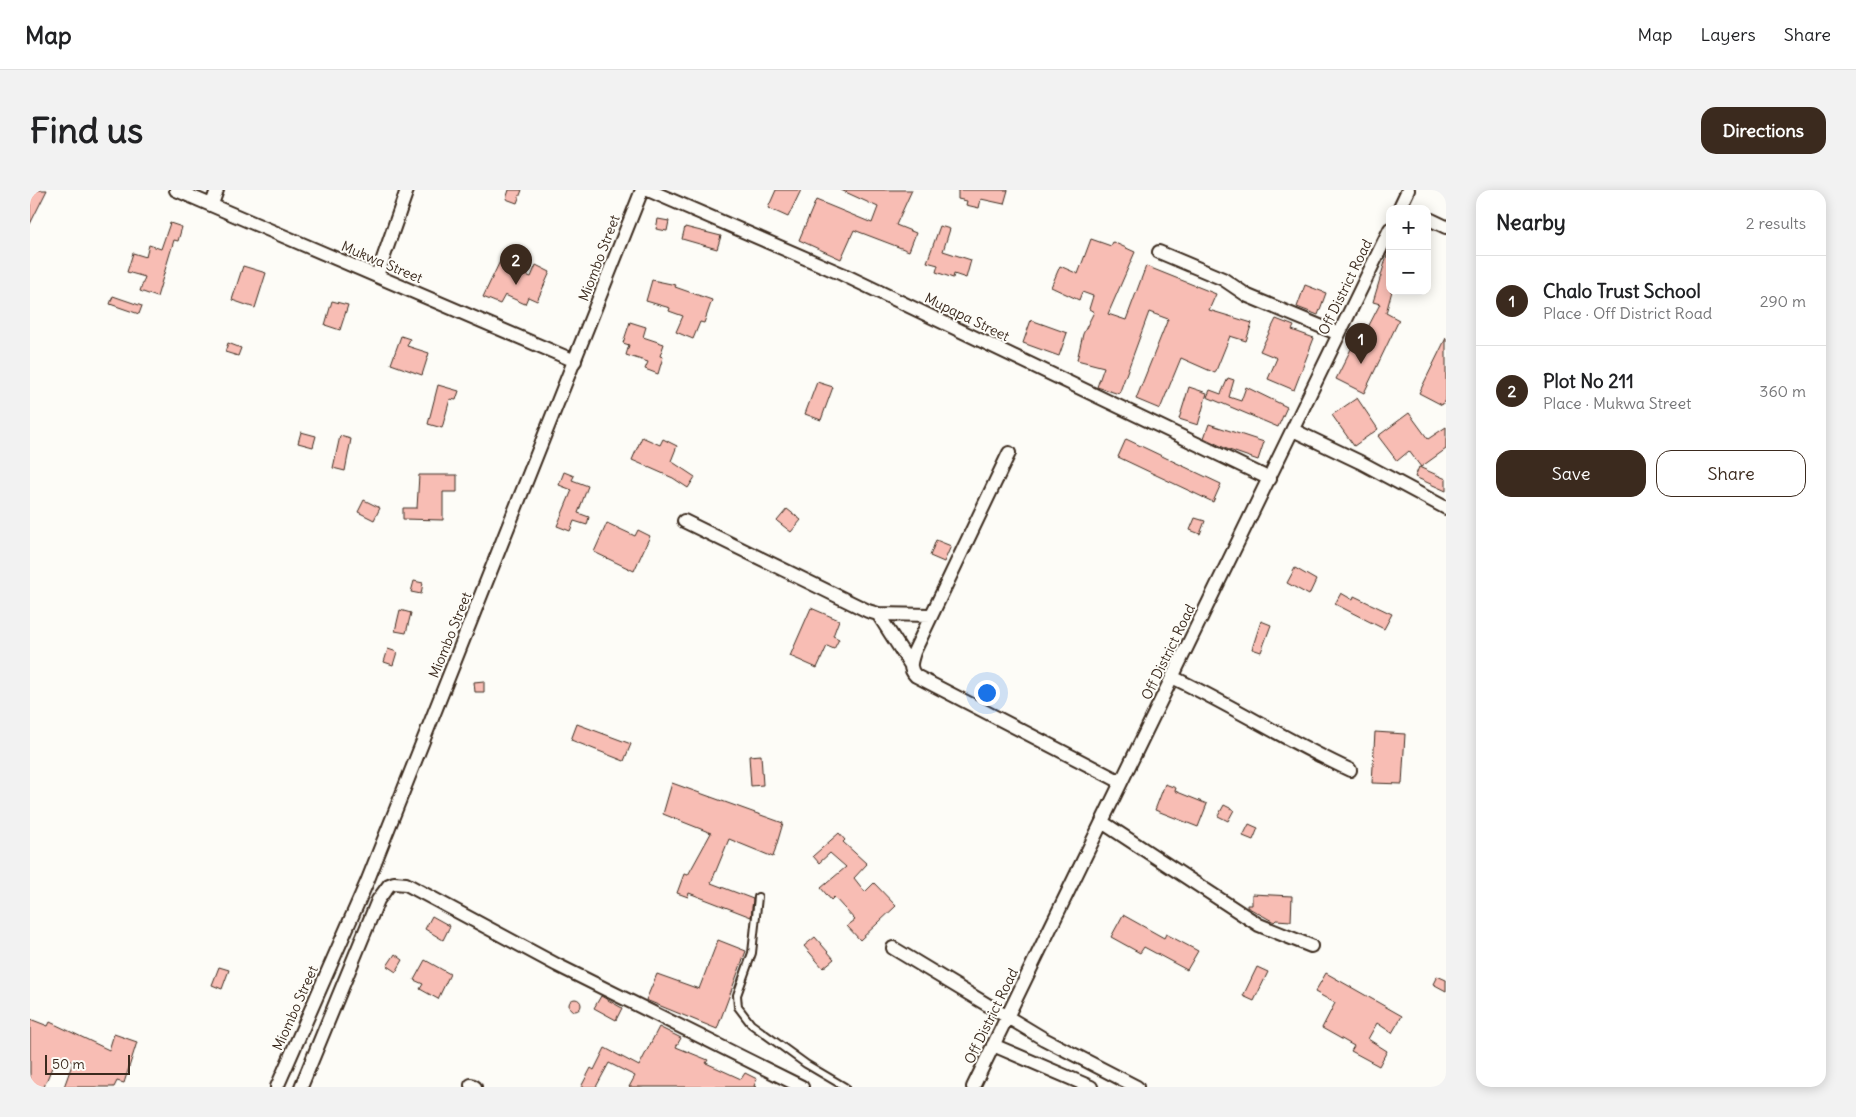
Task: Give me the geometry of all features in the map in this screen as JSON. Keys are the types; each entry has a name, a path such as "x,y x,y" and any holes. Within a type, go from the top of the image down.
{"street":[{"name":"Mukwa Street","path":"176,190 576,360"},
{"path":"212,204 217,190"},
{"path":"376,276 407,190"},
{"name":"Miombo Street","path":"277,1087 371,873 642,190"},
{"name":"Mupapa Street","path":"648,190 842,274 1270,479"},
{"path":"1404,205 1408,190"},
{"path":"1431,220 1446,227"},
{"name":"Off District Road","path":"972,1087 1270,479 1386,237"},
{"path":"1158,252 1223,279 1248,296 1339,334"},
{"path":"1293,430 1360,462 1446,508"},
{"path":"910,664 1009,453"},
{"path":"684,521 839,598 878,614 931,616"},
{"path":"878,614 910,664 911,671 916,676 1122,782"},
{"path":"1172,677 1215,698 1289,741 1350,770"},
{"path":"1102,822 1260,925 1311,946"},
{"path":"301,1087 378,900 389,886 394,883 406,884 452,907 557,965 802,1087"},
{"path":"893,948 1044,1039 1137,1087"},
{"path":"993,1044 1091,1087"}],"lane":[{"path":"758,897 752,953 737,995 738,1007 751,1024 806,1064 845,1087"}],"building":[{"path":"30,190 47,190 30,224"},
{"path":"509,190 522,190 517,203 506,199"},
{"path":"776,190 801,190 788,217 768,208"},
{"path":"841,190 912,190 896,225 916,233 909,251 854,230 841,259 799,240 816,200 872,223 878,207"},
{"path":"958,190 1008,190 1004,204 981,199 979,208 966,205 967,201 958,199"},
{"path":"658,219 669,221 667,231 656,229"},
{"path":"170,223 182,227 178,241 174,240 157,297 140,291 145,277 127,272 133,253 146,257 149,245 161,249"},
{"path":"940,226 950,229 943,251 971,260 966,278 954,274 953,278 936,272 938,265 927,262"},
{"path":"685,227 721,236 717,249 682,239"},
{"path":"1091,239 1111,246 1113,242 1135,252 1108,314 1126,320 1146,266 1216,294 1209,310 1252,323 1246,341 1230,336 1215,373 1181,358 1160,409 1136,399 1168,319 1149,312 1119,394 1097,387 1104,367 1077,360 1083,334 1094,312 1089,309 1093,296 1082,292 1079,300 1051,287 1060,266 1078,274"},
{"path":"502,257 516,263 513,270 531,277 536,265 550,272 537,301 528,297 525,304 505,295 500,304 483,297"},
{"path":"1386,259 1386,295 1391,295 1386,313 1399,320 1364,393 1336,379 1358,335 1363,337 1380,304 1373,302"},
{"path":"243,266 266,273 255,308 232,300"},
{"path":"652,280 676,285 675,287 712,300 704,323 700,322 693,339 676,332 683,316 669,311 670,308 646,301"},
{"path":"1305,285 1326,293 1318,315 1297,307"},
{"path":"113,296 142,306 139,314 110,304"},
{"path":"332,301 348,305 340,330 325,325"},
{"path":"1276,319 1294,326 1292,330 1314,338 1294,390 1268,379 1277,358 1260,351"},
{"path":"1031,320 1067,333 1059,356 1023,343"},
{"path":"630,322 646,327 643,337 664,344 660,356 663,357 658,374 645,369 648,362 626,355 629,345 623,343"},
{"path":"401,336 410,339 407,346 429,353 422,375 391,364"},
{"path":"1446,338 1446,398 1442,405 1419,393"},
{"path":"228,343 241,348 238,356 225,352"},
{"path":"1228,378 1234,380 1229,397 1241,401 1246,387 1287,407 1278,427 1207,397 1210,390 1221,394"},
{"path":"817,382 833,387 821,420 805,414"},
{"path":"438,385 459,391 456,400 450,399 442,428 428,424"},
{"path":"1189,387 1207,393 1198,425 1179,419"},
{"path":"1357,398 1378,429 1354,446 1332,415"},
{"path":"1409,413 1428,439 1446,427 1446,449 1421,467 1409,451 1397,461 1378,436"},
{"path":"1209,424 1264,442 1258,460 1229,450 1204,438"},
{"path":"301,432 316,436 313,447 298,443"},
{"path":"340,436 351,439 345,471 333,468"},
{"path":"642,437 660,445 663,439 677,446 671,461 695,477 688,488 673,478 632,460"},
{"path":"1126,439 1221,484 1213,502 1118,457"},
{"path":"1419,467 1446,479 1446,491 1415,477"},
{"path":"564,472 574,476 572,480 588,486 578,513 589,517 587,525 574,521 570,531 557,526 572,490 559,485"},
{"path":"419,475 457,475 457,492 443,492 443,520 403,519 403,508 417,508"},
{"path":"364,500 380,508 374,520 358,512"},
{"path":"787,509 801,520 791,532 777,521"},
{"path":"1195,518 1205,521 1200,534 1190,530"},
{"path":"607,523 635,536 638,530 650,536 634,571 594,552"},
{"path":"936,540 951,546 944,562 930,556"},
{"path":"1295,568 1316,580 1309,595 1287,583"},
{"path":"414,581 423,583 421,594 411,592"},
{"path":"1341,593 1353,600 1354,596 1392,614 1384,629 1335,604"},
{"path":"811,608 839,620 833,636 839,639 834,649 827,646 817,668 790,656"},
{"path":"400,610 411,613 406,633 395,631"},
{"path":"1261,621 1271,625 1261,652 1252,649"},
{"path":"388,649 397,652 393,665 384,662"},
{"path":"484,681 484,692 475,692 474,682"},
{"path":"577,724 631,744 624,761 571,740"},
{"path":"1375,732 1405,734 1402,784 1372,783"},
{"path":"761,755 763,785 751,786 749,756"},
{"path":"672,783 783,823 773,857 729,839 711,883 753,899 751,917 689,893 688,897 677,893 684,874 688,875 711,833 663,814"},
{"path":"1165,784 1176,788 1175,791 1207,804 1198,827 1155,810"},
{"path":"1224,805 1234,810 1228,821 1218,816"},
{"path":"1249,824 1258,828 1253,840 1243,836"},
{"path":"839,833 845,840 843,842 867,864 854,878 865,892 874,883 896,906 860,940 847,926 855,920 834,897 831,900 821,888 846,867 830,853 819,863 813,856"},
{"path":"1252,894 1292,896 1291,921 1276,920 1274,922 1247,907 1247,905 1252,905"},
{"path":"1123,915 1164,938 1166,934 1198,951 1187,970 1144,947 1140,953 1111,937"},
{"path":"432,916 450,926 443,940 425,929"},
{"path":"815,937 834,959 823,968 804,946"},
{"path":"718,940 746,951 717,1029 646,1000 657,974 699,989"},
{"path":"395,954 403,960 396,972 387,966"},
{"path":"425,960 450,974 438,999 420,989 423,984 414,980"},
{"path":"219,967 229,970 222,989 212,985"},
{"path":"1257,967 1268,972 1254,1001 1243,996"},
{"path":"1326,973 1402,1016 1392,1033 1377,1023 1368,1039 1387,1051 1379,1066 1351,1051 1354,1046 1322,1028 1335,1003 1315,992"},
{"path":"1437,976 1446,980 1446,991 1433,984"},
{"path":"601,996 622,1008 616,1020 594,1008"},
{"path":"573,999 577,999 581,1005 577,1011 573,1011 569,1007 569,1003"},
{"path":"30,1019 48,1026 50,1022 109,1050 114,1034 137,1042 124,1083 117,1081 114,1087 64,1087 73,1062 57,1055 44,1087 30,1087"},
{"path":"659,1027 681,1038 676,1047 708,1060 706,1063 741,1079 745,1073 757,1079 754,1086 756,1087 629,1087 635,1076 609,1063 596,1087 581,1087 591,1068 594,1070 605,1048 639,1066"}],"place":[{"name":"Plot No 211","path":"516,285"},
{"name":"Chalo Trust School","path":"1361,364"}]}
